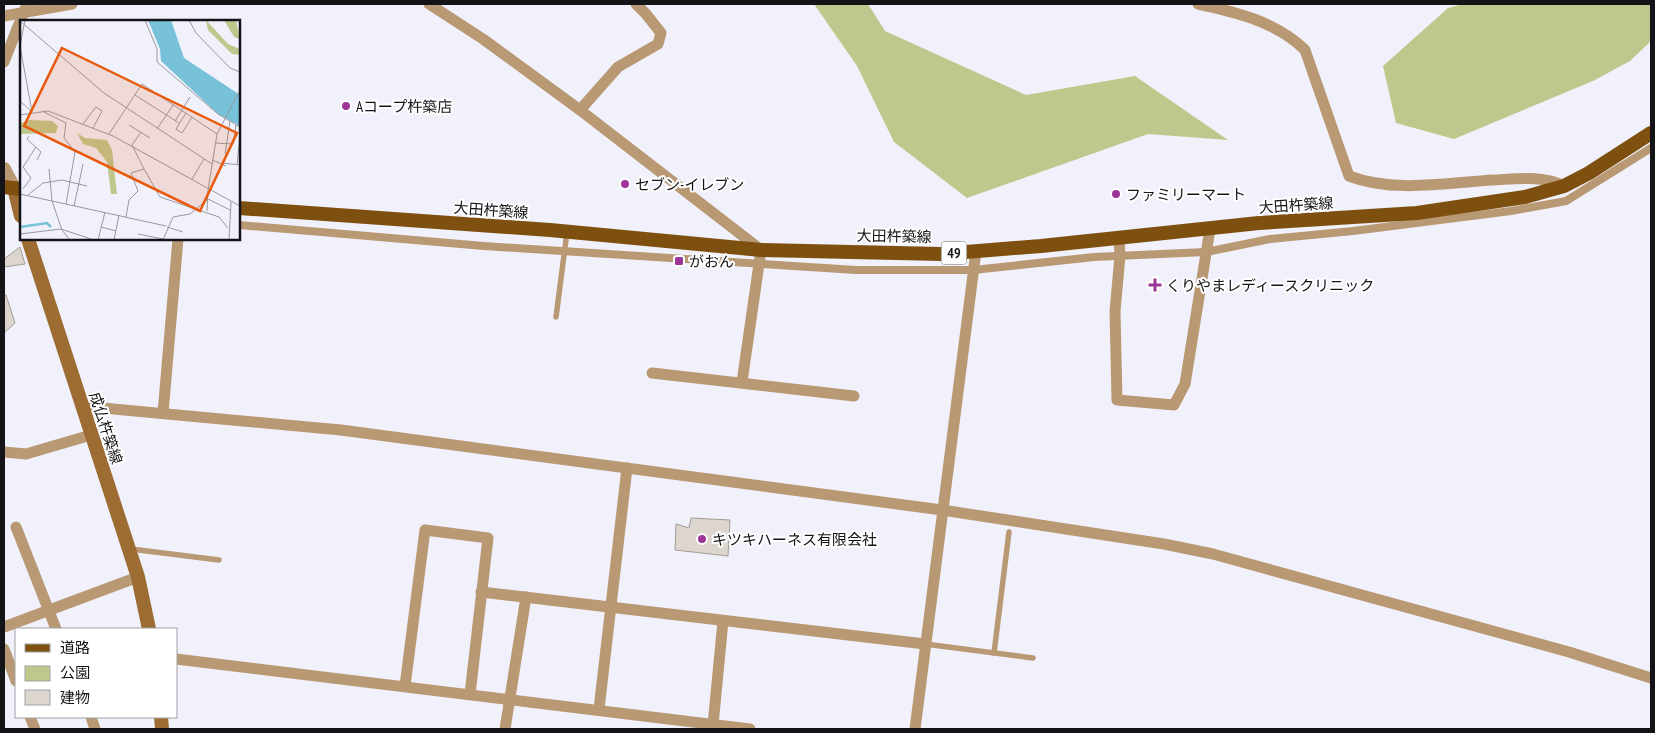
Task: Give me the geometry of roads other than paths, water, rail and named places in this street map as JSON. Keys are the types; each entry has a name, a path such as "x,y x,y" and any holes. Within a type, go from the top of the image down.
{"main road":[{"name":"大田杵築線","path":"240,208 567,232 760,256 941,254 1210,229 1417,213 1525,197 1564,186 1651,138"},
{"path":"13,188 20,210"},
{"name":"成仏杵築線","path":"28,240 138,577 149,628"}],"street":[{"path":"21,20 27,4"},
{"path":"4,16 72,4"},
{"path":"429,4 483,39 580,110 760,256"},
{"path":"580,110 618,66 658,44 661,33 636,4"},
{"path":"1198,4 1261,21 1291,36 1305,50 1349,176 1369,184 1399,185 1517,178 1552,180 1564,186"},
{"path":"4,62 20,22"},
{"path":"240,225 564,250 760,256 856,270 974,270 1120,256 1206,252 1270,239 1353,231 1511,211 1566,201 1651,138"},
{"path":"4,169 13,188"},
{"path":"1119,238 1120,256 1115,311 1116,400 1174,405 1185,384 1210,229"},
{"path":"163,413 178,240"},
{"path":"915,729 976,251"},
{"path":"742,382 760,256"},
{"path":"652,373 854,396"},
{"path":"81,406 341,430 942,510 1164,544 1213,554 1569,652 1651,678"},
{"path":"5,452 26,454 91,435"},
{"path":"598,709 627,468"},
{"path":"16,526 56,628"},
{"path":"405,686 425,530 488,538 470,694"},
{"path":"4,627 138,577"},
{"path":"482,592 925,644"},
{"path":"505,729 508,698 526,598"},
{"path":"713,725 723,621"},
{"path":"4,649 15,678"},
{"path":"178,659 750,729"}],"lane":[{"path":"556,317 567,232"},
{"path":"994,653 1009,532"},
{"path":"128,548 219,560"},
{"path":"925,644 1033,658"}],"place":[{"name":"Aコープ杵築店","path":"346,106"},
{"name":"セブン-イレブン","path":"625,184"},
{"name":"ファミリーマート","path":"1116,194"},
{"name":"がおん","path":"679,261"},
{"name":"くりやまレディースクリニック","path":"1155,285"},
{"name":"キツキハーネス有限会社","path":"702,539"}]}
